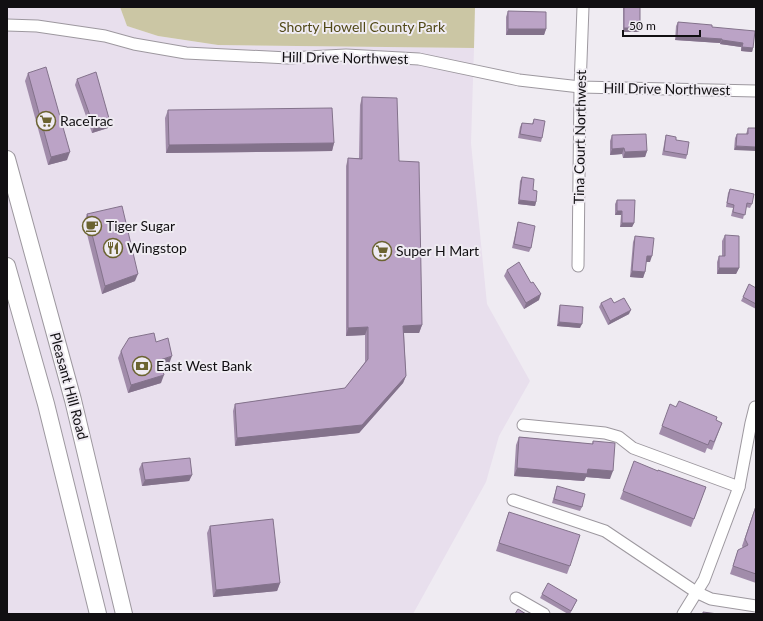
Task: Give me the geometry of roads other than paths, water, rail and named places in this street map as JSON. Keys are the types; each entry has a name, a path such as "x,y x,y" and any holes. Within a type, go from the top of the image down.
{"highway":[{"name":"Pleasant Hill Road","path":"7,159 73,400 124,614"},
{"name":"Pleasant Hill Road","path":"7,266 46,404 98,614"}],"street":[{"name":"Tina Court Northwest","path":"578,266 580,87 583,7"},
{"name":"Hill Drive Northwest","path":"7,25 37,26 105,36 134,44 186,53 288,58 346,55 419,59 518,80 580,87 756,91"},
{"path":"683,614 704,580 739,487 750,423 755,407"},
{"path":"523,425 605,433 619,437 633,448 739,487"},
{"path":"513,500 605,531 696,592 712,599 756,606"},
{"path":"516,598 544,614"}],"place":[{"name":"RaceTrac","path":"46,121"},
{"name":"Tiger Sugar","path":"92,226"},
{"name":"Wingstop","path":"113,248"},
{"name":"Super H Mart","path":"382,251"},
{"name":"East West Bank","path":"142,366"}],"park label":[{"name":"Shorty Howell County Park","path":"362,27"}]}
